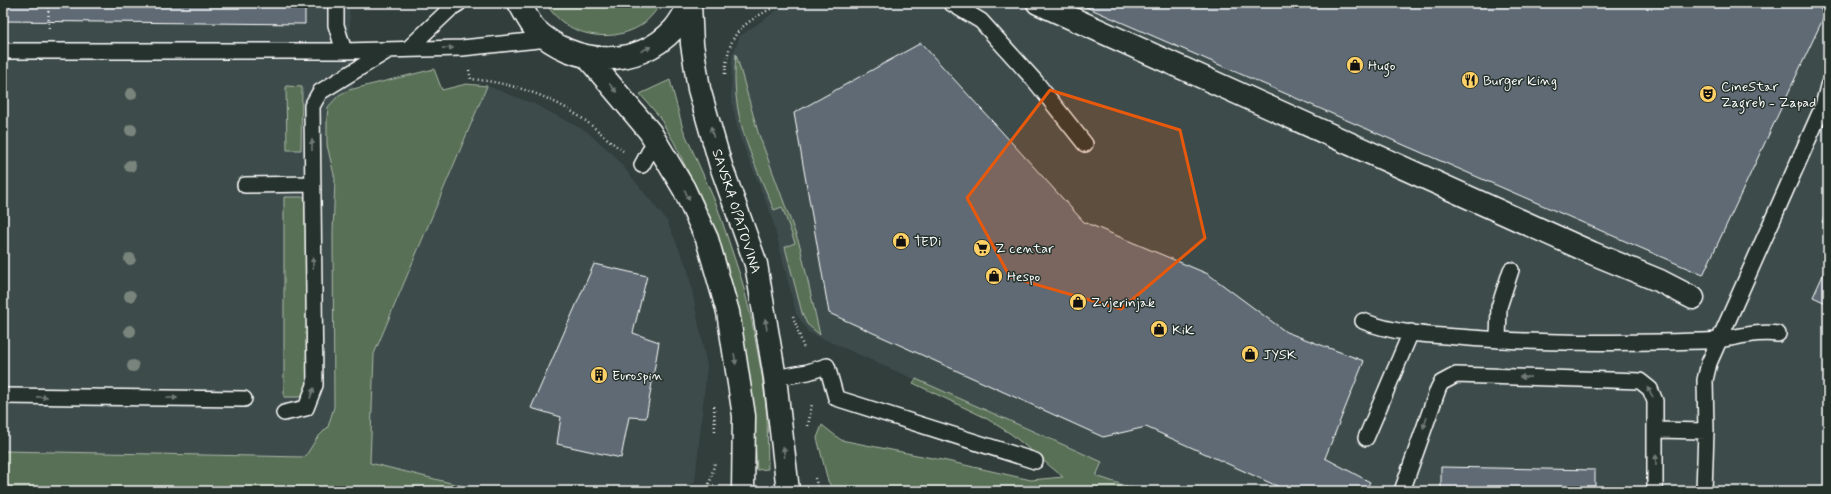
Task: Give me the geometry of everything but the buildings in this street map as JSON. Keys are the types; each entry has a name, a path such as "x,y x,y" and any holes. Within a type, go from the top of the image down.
{"street":[{"path":"519,3 534,28 559,47 588,58 619,58 649,48 674,29 690,3"},
{"name":"SAVSKA OPATOVINA","path":"690,3 692,44 699,89 722,166 756,264 775,378 788,491"},
{"path":"1038,3 1592,253 1660,281 1693,298"},
{"path":"588,58 650,132 684,189 707,239 728,312 744,416 743,491"}],"lane":[{"path":"336,3 336,25 344,51"},
{"path":"409,48 451,8 459,3"},
{"path":"951,3 981,21 1035,81 1085,144"},
{"path":"3,51 344,51 409,48 462,48 548,39"},
{"path":"284,413 306,408 315,386 312,106 320,92 388,50"},
{"path":"1704,491 1706,431 1705,380 1718,341 1823,106 1828,86"},
{"path":"642,165 655,141"},
{"path":"245,185 312,184"},
{"path":"1498,340 1499,307 1511,270"},
{"path":"1362,321 1377,327 1411,332 1498,340 1718,341 1767,332 1778,334"},
{"path":"1366,438 1411,332"},
{"path":"775,378 808,372 827,366 836,398 1035,461"},
{"path":"1402,491 1441,382 1456,375 1640,381 1650,389 1655,402 1655,491"},
{"path":"3,396 244,399"},
{"path":"1656,430 1706,431"}],"path":[{"path":"48,3 49,26"},
{"path":"724,78 729,46 738,30 749,21 772,8 772,3"},
{"path":"468,65 471,79 495,81 526,89 550,99 582,119 642,165"},
{"path":"792,313 805,352"},
{"path":"714,400 716,432"},
{"path":"705,491 710,482 717,455"}],"highlighted area":[{"path":"1050,90 1180,130 1205,238 1121,309 1010,277 967,198"}],"shaded area":[{"path":"3,3 349,3 370,457 374,354 487,86 534,104 586,131 613,154 667,221 688,270 707,366 695,481 684,491 483,491 370,464 305,457 3,451"},
{"path":"788,3 1828,3 1828,491 1141,491 1095,476 1101,462 808,332 796,313 771,214 739,135 731,97 732,56 740,36"}],"green space":[{"path":"546,3 661,3 645,22 632,30 620,34 596,35 584,33 562,22"},
{"path":"736,54 758,132 800,246 820,335 807,324 802,313 785,247 795,243 782,207 774,210 744,135 736,97"},
{"path":"434,69 442,90 466,84 487,86 374,354 370,463 483,491 3,491 3,451 305,457 317,438 328,427 334,407 333,233 335,179 327,145 328,107 339,95 349,90"},
{"path":"670,80 683,129 717,206 742,281 751,317 762,375 767,416 768,469 757,470 754,424 696,189 674,142 658,115 640,94"},
{"path":"286,86 302,87 301,150 287,150"},
{"path":"284,197 307,197 307,397 284,397"},
{"path":"916,379 1102,462 1096,476 1141,491 834,491 828,481 817,438 822,425 841,440 947,461 1031,480 1063,477 1011,434 984,417 913,383"}],"place":[{"name":"Hugo","path":"1355,65"},
{"name":"Burger King","path":"1470,80"},
{"name":"CineStar Zagreb - Zapad","path":"1708,94"},
{"name":"TEDi","path":"901,241"},
{"name":"Z centar","path":"982,248"},
{"name":"Hespo","path":"994,276"},
{"name":"Zvjerinjak","path":"1078,302"},
{"name":"KiK","path":"1159,329"},
{"name":"JYSK","path":"1250,354"},
{"name":"Eurospin","path":"599,375"}]}
